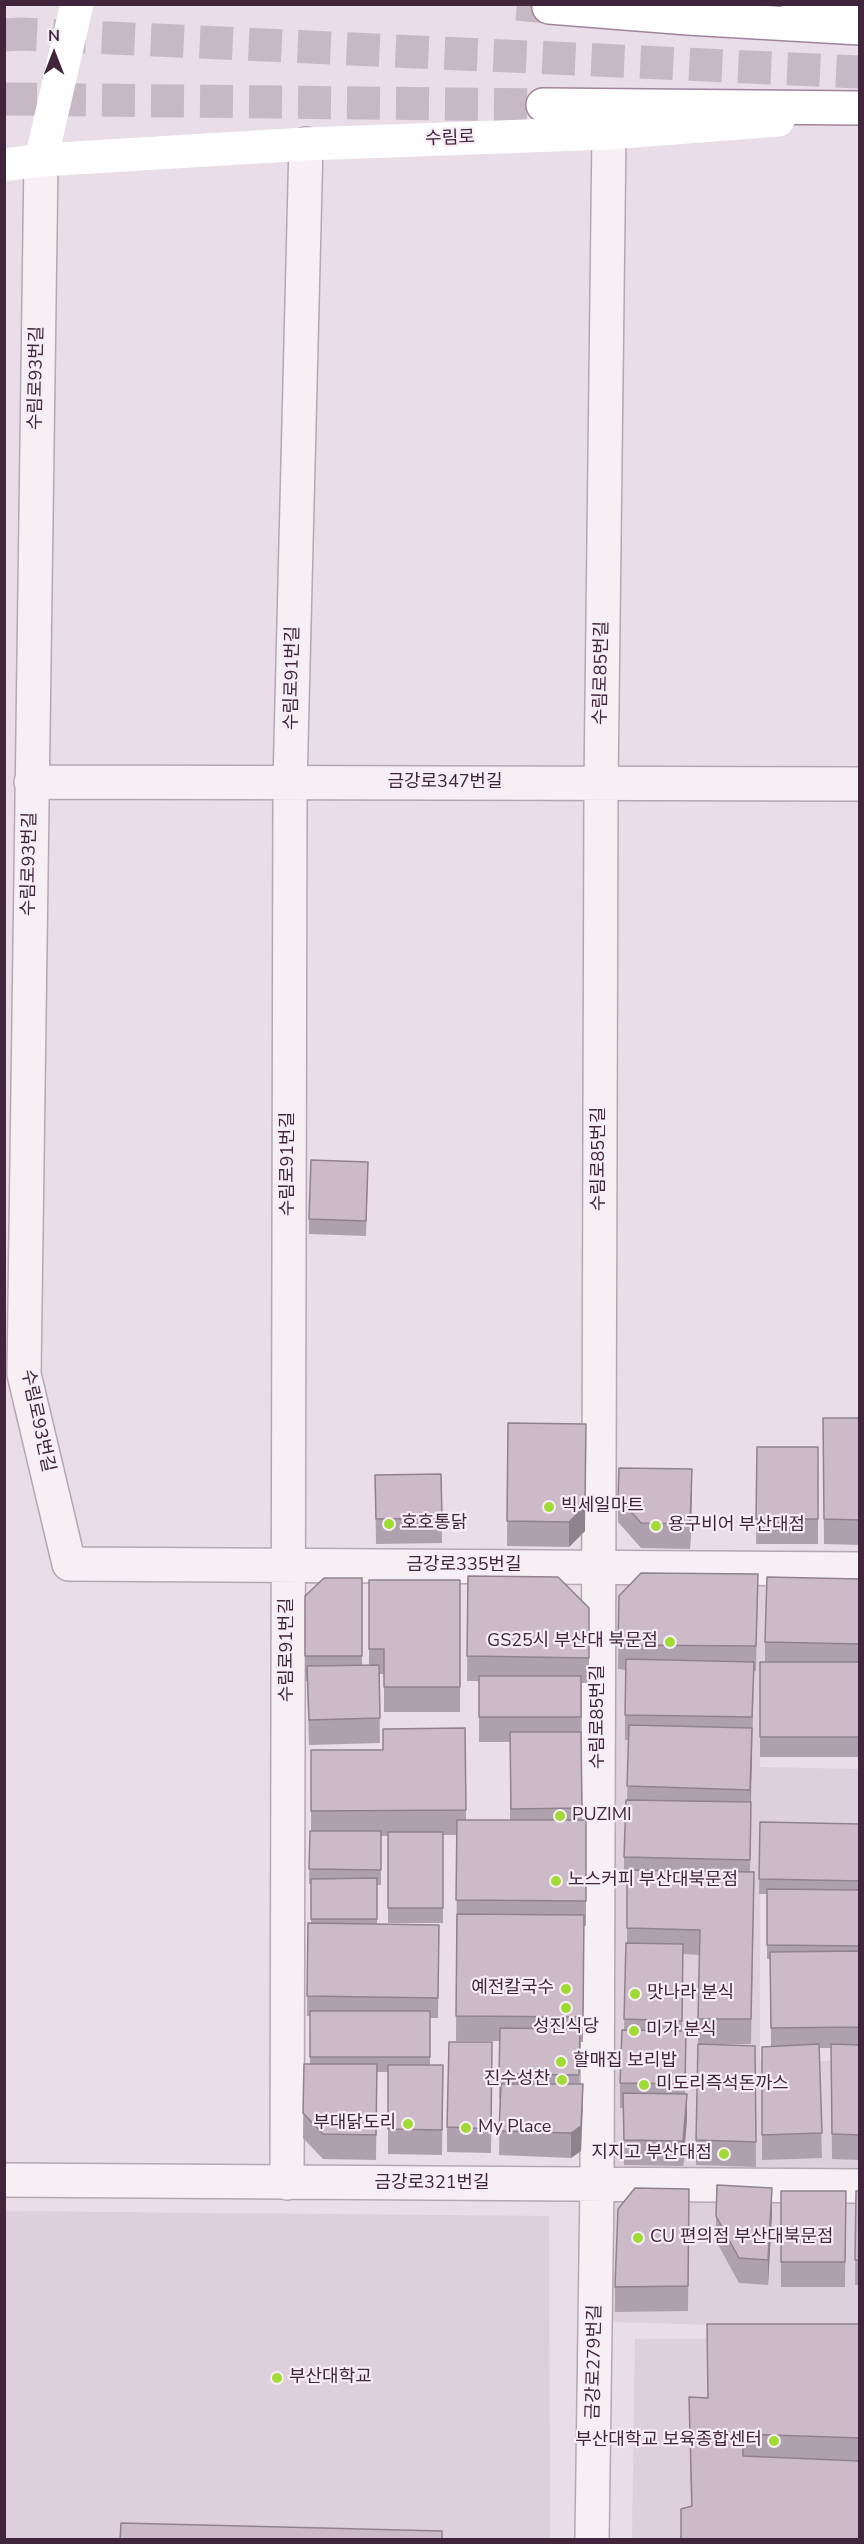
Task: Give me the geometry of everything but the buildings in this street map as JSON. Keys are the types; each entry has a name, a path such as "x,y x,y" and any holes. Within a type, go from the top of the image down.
{"main road":[{"path":"41,160 77,4"},
{"path":"798,4 860,17"},
{"path":"549,7 694,11 860,28"},
{"path":"543,105 860,108"},
{"name":"수림로","path":"4,165 41,160 306,144 609,134 860,113"}],"street":[{"name":"수림로85번길","path":"597,2185 601,784 609,134"},
{"name":"수림로91번길","path":"287,2183 290,783 306,144"},
{"name":"수림로93번길","path":"41,160 31,782 14,1376 69,1564"},
{"name":"금강로347번길","path":"31,782 860,784"},
{"name":"금강로335번길","path":"69,1564 860,1569"},
{"name":"금강로321번길","path":"4,2180 860,2186"},
{"name":"금강로279번길","path":"592,2540 597,2185"}],"shaded area":[{"path":"609,1580 859,1580 859,1678 760,1679 760,1767 859,1769 859,1823 760,1822 760,2061 859,2061 859,2173 608,2173"},
{"path":"611,2202 859,2203 859,2329 610,2322"},
{"name":"부산대학교","path":"5,2211 549,2216 550,2539 5,2540"},
{"name":"부산대학교 보육종합센터","path":"859,2338 859,2539 632,2540 635,2339"}],"tunnel":[{"path":"517,4 549,7"},
{"path":"4,35 860,72"},
{"path":"4,99 543,105"}],"place":[{"name":"빅세일마트","path":"549,1507"},
{"name":"호호통닭","path":"389,1524"},
{"name":"용구비어 부산대점","path":"656,1526"},
{"name":"GS25시 부산대 북문점","path":"670,1642"},
{"name":"PUZIMI","path":"560,1816"},
{"name":"노스커피 부산대북문점","path":"556,1881"},
{"name":"예전칼국수","path":"566,1989"},
{"name":"맛나라 분식","path":"635,1994"},
{"name":"성진식당","path":"566,2008"},
{"name":"미가 분식","path":"634,2031"},
{"name":"할매집 보리밥","path":"561,2062"},
{"name":"진수성찬","path":"562,2080"},
{"name":"미도리즉석돈까스","path":"644,2085"},
{"name":"부대닭도리","path":"408,2124"},
{"name":"My Place","path":"466,2128"},
{"name":"지지고 부산대점","path":"724,2154"},
{"name":"CU 편의점 부산대북문점","path":"638,2238"},
{"name":"부산대학교","path":"277,2378"},
{"name":"부산대학교 보육종합센터","path":"774,2441"}]}
